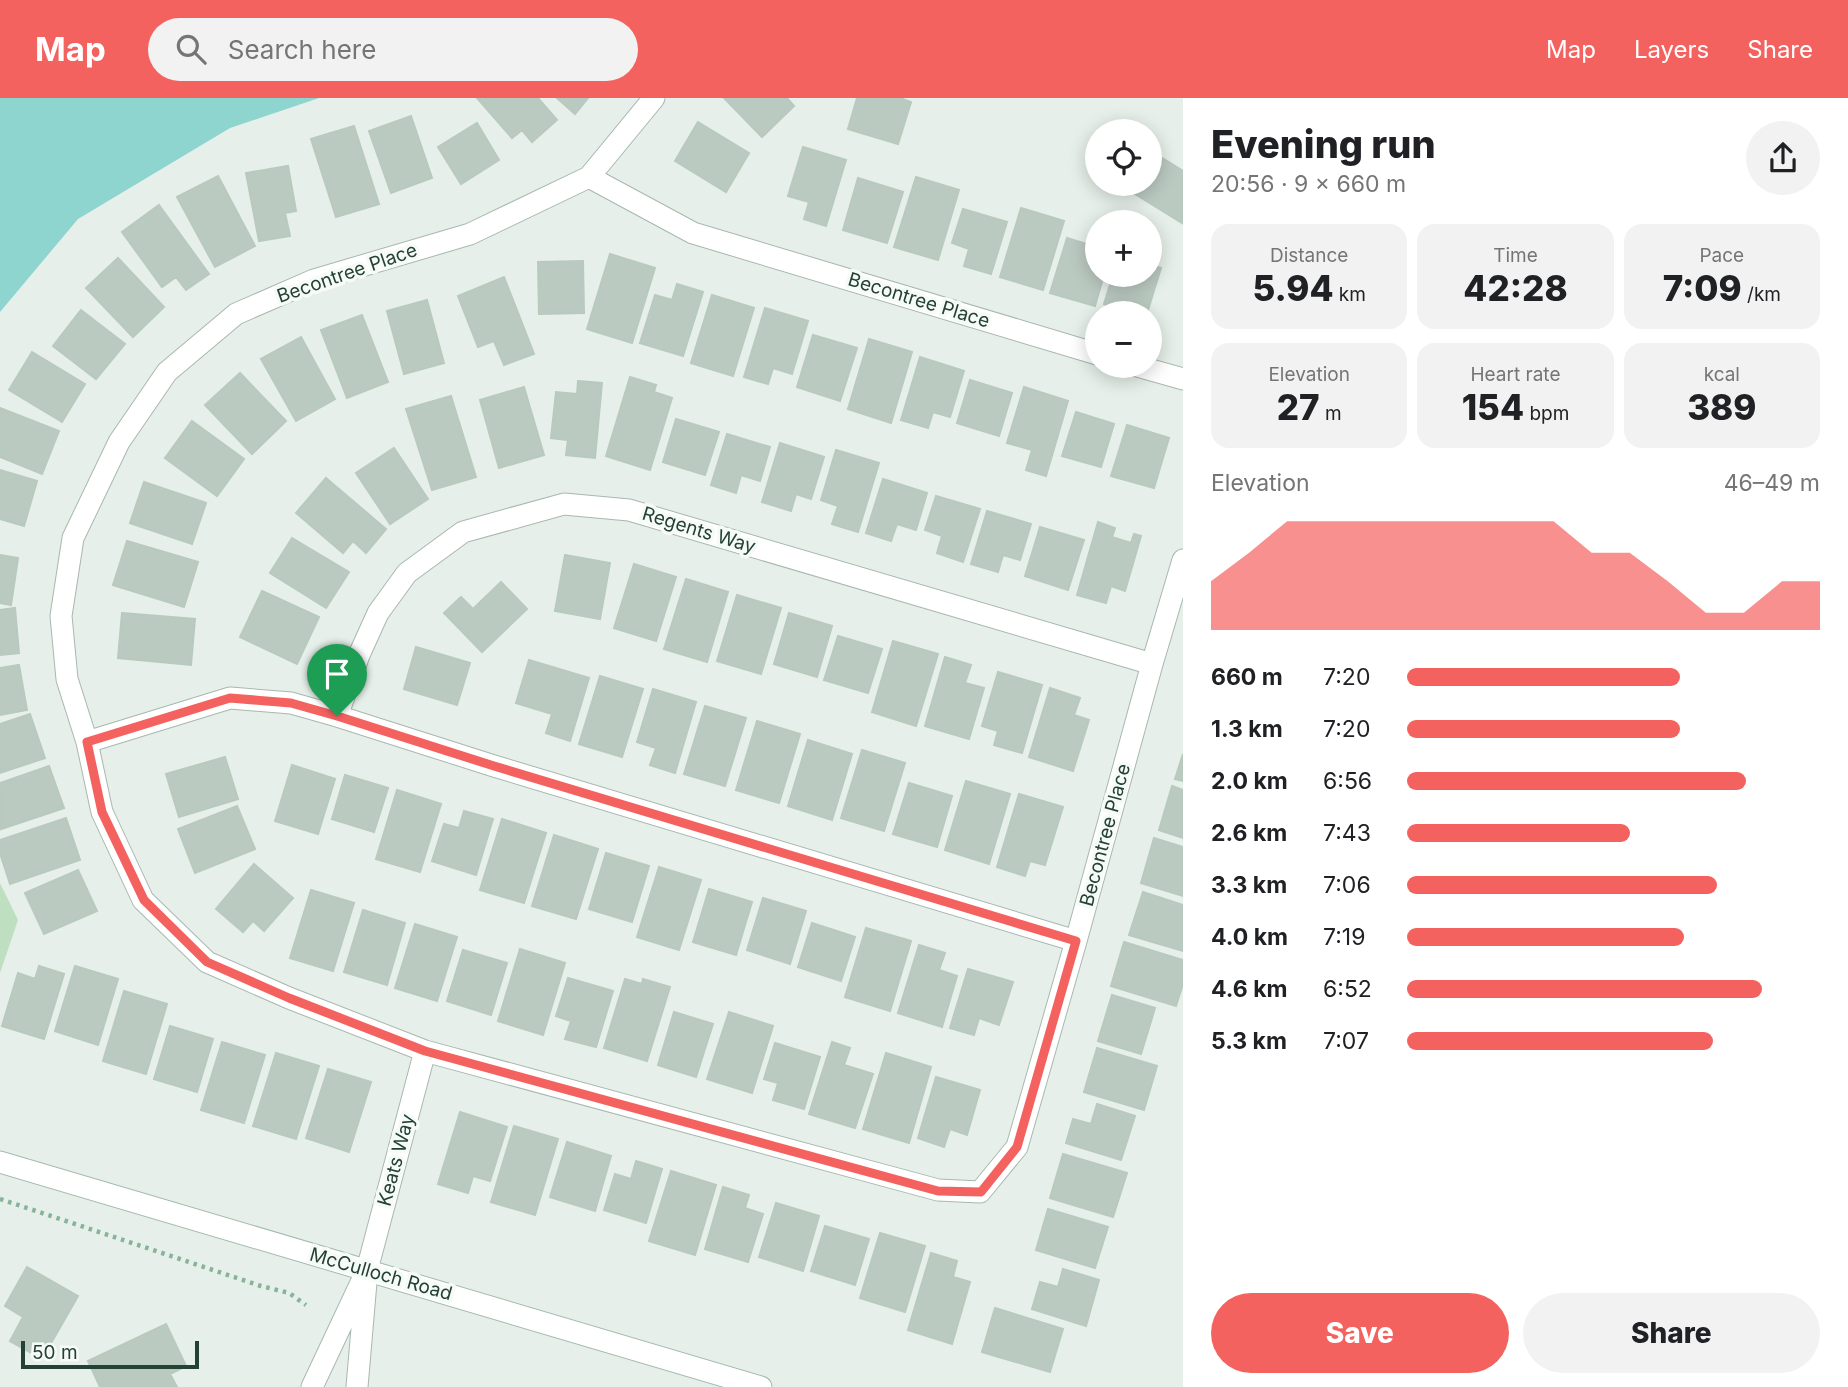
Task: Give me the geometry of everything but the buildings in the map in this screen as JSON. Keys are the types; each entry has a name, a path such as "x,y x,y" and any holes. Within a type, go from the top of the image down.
{"street":[{"name":"Becontree Place","path":"654,98 589,177 470,234 314,280 236,314 167,372 119,442 73,538 61,616 67,679 87,742 102,812 144,900 207,962 289,998 425,1051 938,1191 981,1192 1017,1147 1183,560"},
{"name":"Becontree Place","path":"589,177 693,233 1085,350"},
{"path":"1162,373 1183,379"},
{"name":"Regents Way","path":"337,716 359,655 378,613 407,573 463,532 564,504 629,510 1152,664"},
{"path":"87,742 230,698 291,703 1076,941"},
{"name":"Keats Way","path":"367,1269 425,1051"},
{"name":"McCulloch Road","path":"0,1162 761,1387"},
{"path":"312,1387 367,1269"},
{"path":"357,1387 367,1269"}],"path":[{"path":"0,1199 289,1293 306,1305"}],"green space":[{"path":"0,883 18,920 0,973"}],"water":[{"path":"0,98 319,98 230,128 78,219 0,312"}],"route":[{"path":"230,698 291,703 337,716 494,766 1076,941 1017,1147 981,1192 938,1191 425,1051 289,998 207,962 144,900 102,812 87,742 230,698"}]}
